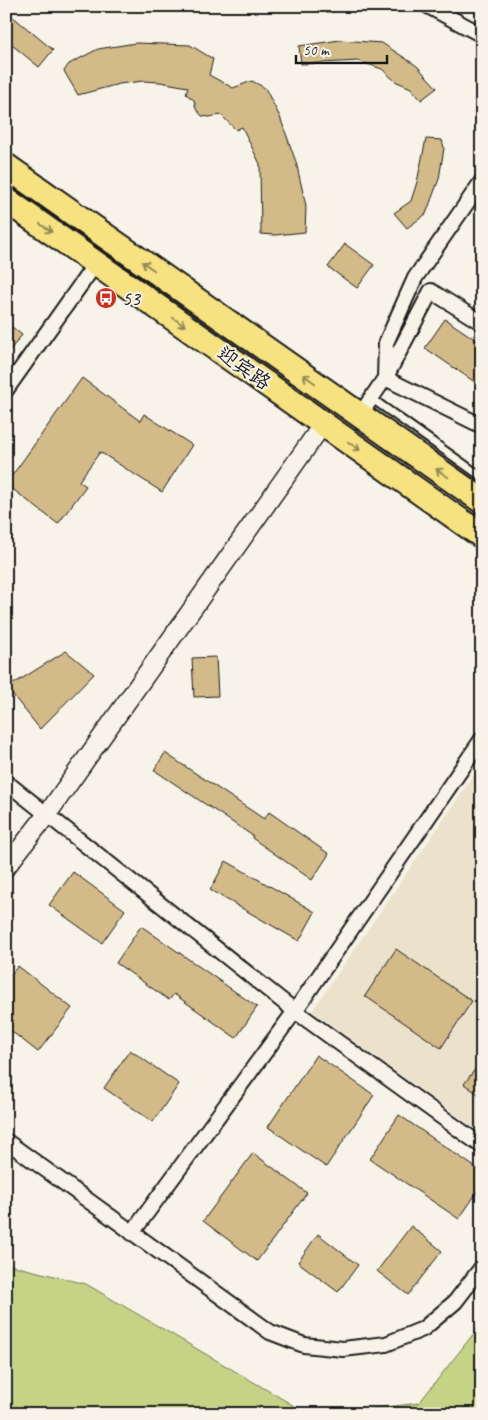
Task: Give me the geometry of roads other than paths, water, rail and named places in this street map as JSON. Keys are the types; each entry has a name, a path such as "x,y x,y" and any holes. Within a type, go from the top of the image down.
{"highway":[{"name":"迎宾路","path":"6,166 366,406 479,488"},
{"name":"迎宾路","path":"6,200 482,536"}],"street":[{"path":"428,6 482,35"},
{"path":"385,378 386,343 415,278 482,181"},
{"path":"6,390 96,264"},
{"path":"415,278 431,291 482,323"},
{"path":"366,406 385,378 431,291"},
{"path":"385,378 482,426"},
{"path":"6,868 48,813 323,424"},
{"path":"132,1233 295,1011 482,739"},
{"path":"6,782 48,813 295,1011 482,1146"},
{"path":"6,1142 270,1332 304,1346 343,1350 386,1344 423,1329 454,1302 482,1268"}],"place":[{"name":"53","path":"106,298"}]}
